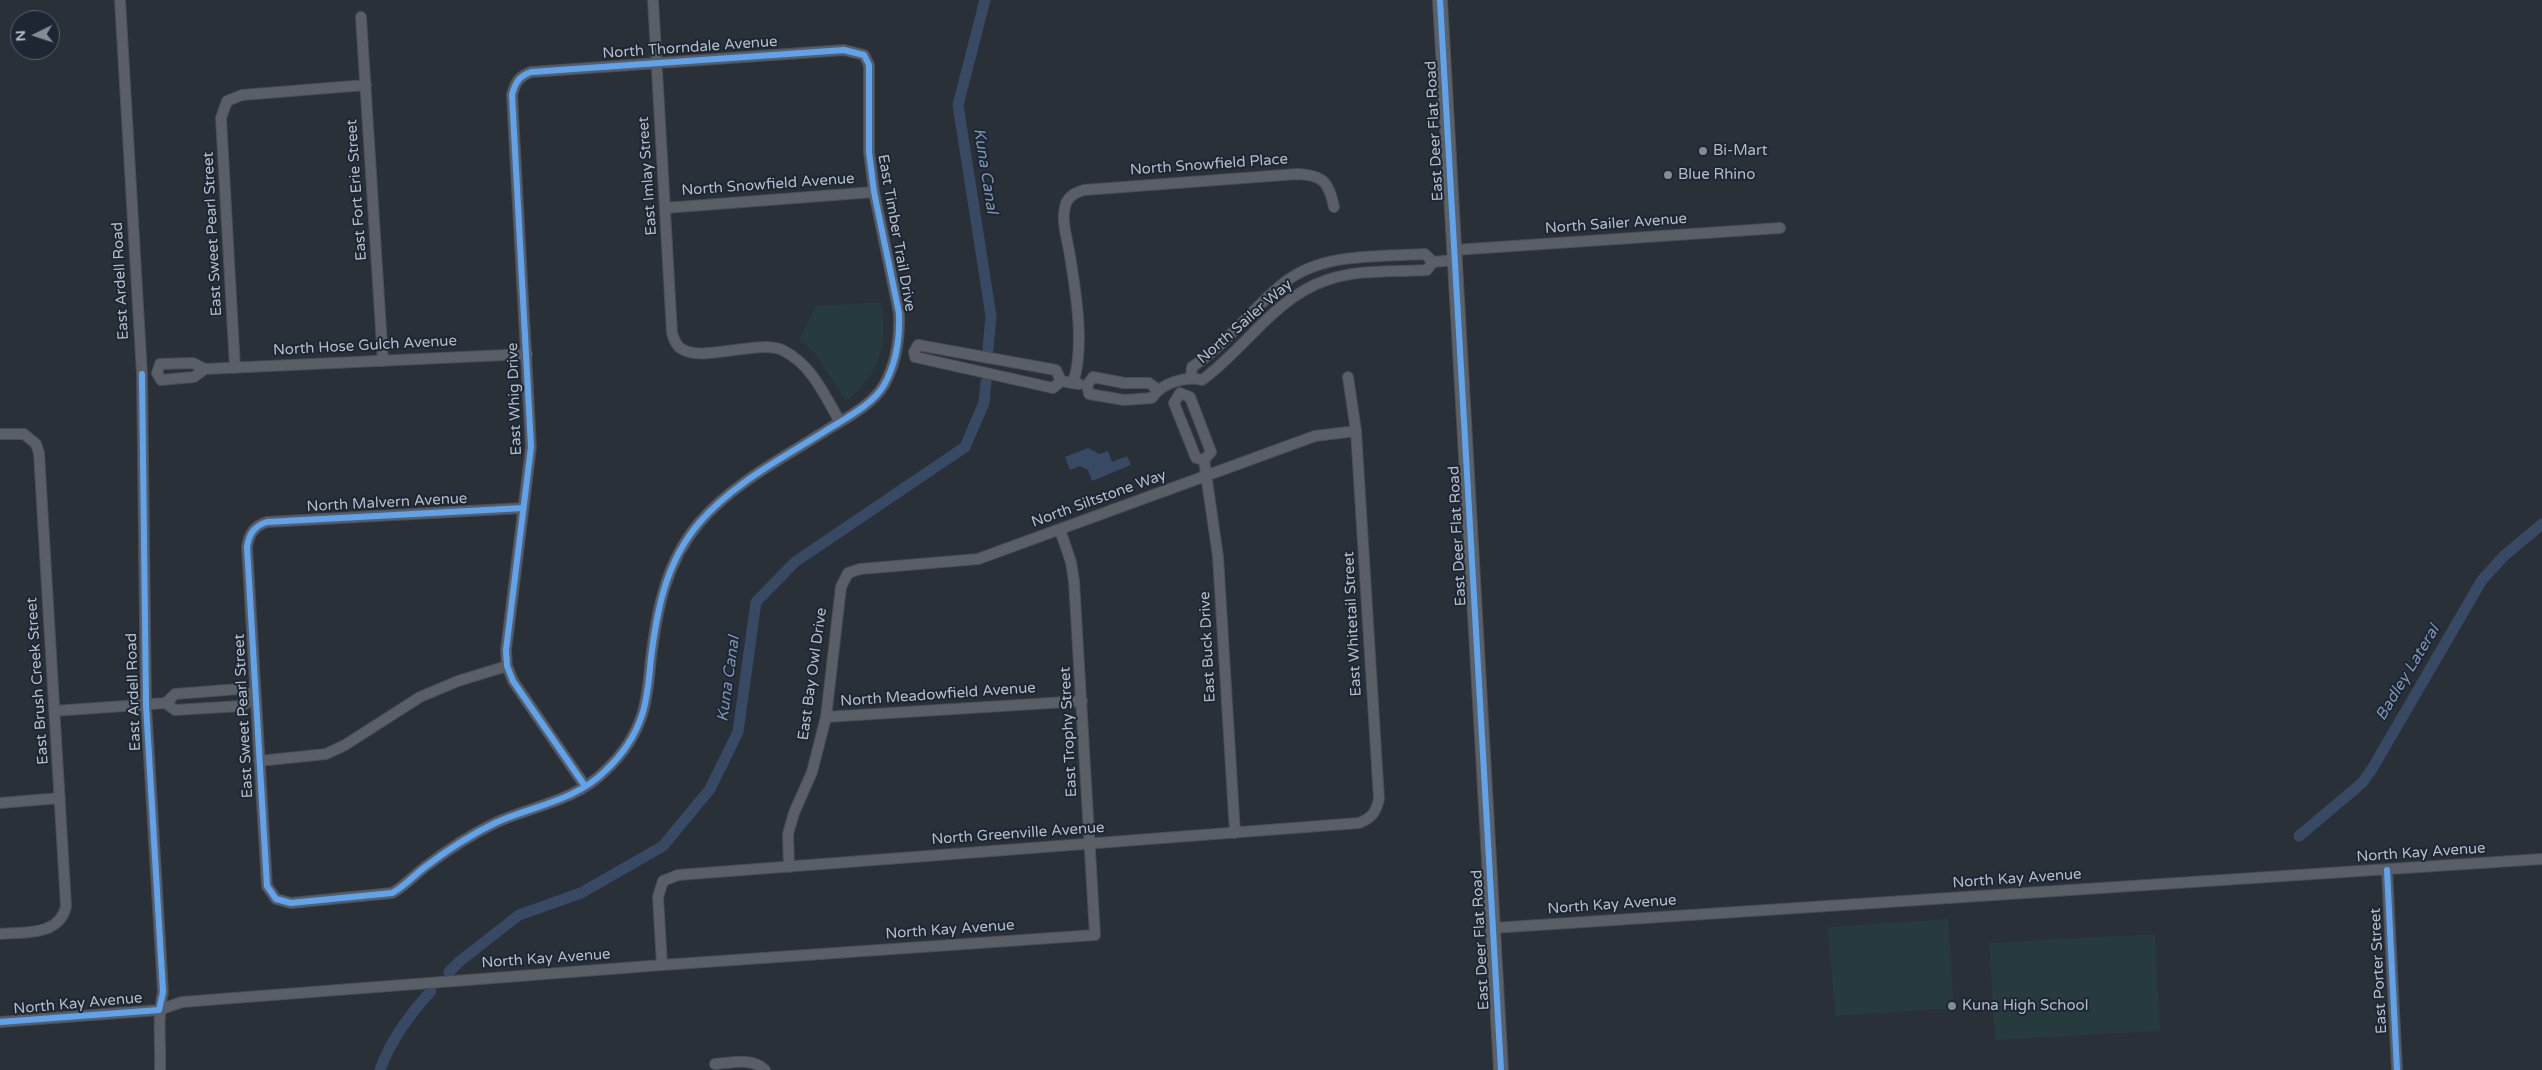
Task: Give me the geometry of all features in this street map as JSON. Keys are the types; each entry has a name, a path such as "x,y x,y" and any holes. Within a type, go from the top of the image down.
{"main road":[{"name":"East Deer Flat Road","path":"1440,0 1501,1070"}],"street":[{"name":"East Ardell Road","path":"120,0 142,374 146,705 163,992 159,1010 160,1070"},
{"name":"East Imlay Street","path":"652,0 672,333 680,349 696,353 765,348 782,349 796,358 808,370 840,422"},
{"name":"East Fort Erie Street","path":"361,17 383,360"},
{"name":"North Thorndale Avenue","path":"518,79 531,72 656,63 844,50 864,55"},
{"name":"East Timber Trail Drive","path":"276,899 291,903 392,893 402,888 444,853 473,834 496,822 564,798 604,772 621,754 633,735 642,715 660,601 670,571 689,536 728,494 862,408 883,387 894,366 898,348 899,313 874,192 867,122 869,64 864,55"},
{"name":"East Whig Drive","path":"518,79 512,95 531,448 506,650 507,666 513,681 585,786"},
{"name":"East Sweet Pearl Street","path":"235,368 222,118 227,101 242,94 366,86"},
{"name":"North Snowfield Place","path":"1073,383 1079,348 1073,274 1064,216 1068,198 1084,190 1297,174 1312,175 1323,180 1331,190 1334,207"},
{"name":"North Snowfield Avenue","path":"665,208 874,192"},
{"name":"North Sailer Avenue","path":"1455,255 1780,228"},
{"name":"North Sailer Way","path":"1191,377 1192,367 1207,357 1280,287 1306,270 1323,264 1356,258 1426,254 1433,262"},
{"name":"North Sailer Way","path":"1157,389 1149,383 1124,383 1093,377 1087,385 1089,394 1124,400 1152,398 1157,389 1191,377 1202,380 1217,369 1282,306 1313,285 1343,276 1427,270 1433,262 1455,255"},
{"name":"North Sailer Way","path":"918,345 1046,368 1056,370 1061,381 1053,388 915,358 914,352 918,345"},
{"name":"North Sailer Way","path":"898,348 914,352"},
{"name":"North Hose Gulch Avenue","path":"156,373 160,364 193,362 205,369 526,354"},
{"name":"North Hose Gulch Avenue","path":"156,373 161,380 194,377 205,369"},
{"name":"North Hose Gulch Avenue","path":"142,374 156,373"},
{"name":"East Whitetail Street","path":"1348,377 1356,431 1379,799 1374,815"},
{"name":"North Sailer Way","path":"1061,381 1087,385"},
{"name":"East Buck Drive","path":"1177,382 1180,393 1174,403 1196,458 1204,460"},
{"name":"East Buck Drive","path":"1180,393 1190,397 1211,452 1204,460"},
{"name":"North Siltstone Way","path":"848,573 860,569 978,558 1060,530 1315,436 1356,431"},
{"name":"East Brush Creek Street","path":"0,434 17,433 30,438 39,453 66,906 64,915 58,923 43,930 0,934"},
{"name":"East Buck Drive","path":"1204,460 1208,475 1218,557 1235,833"},
{"name":"North Malvern Avenue","path":"254,529 267,522 523,508"},
{"name":"East Sweet Pearl Street","path":"254,529 249,537 247,547 267,886 276,899"},
{"name":"East Trophy Street","path":"1060,530 1073,571 1096,936"},
{"name":"East Bay Owl Drive","path":"789,866 788,834 794,814 812,772 826,717 840,586 848,573"},
{"path":"260,761 326,754 345,745 420,697 458,681 507,666"},
{"path":"54,711 166,703 175,694 240,690 256,697"},
{"path":"166,703 175,710 241,706 256,697"},
{"name":"North Meadowfield Avenue","path":"826,717 1082,700"},
{"path":"0,803 60,798"},
{"name":"North Greenville Avenue","path":"662,965 658,897 663,881 678,875 1359,823 1374,815"},
{"name":"North Kay Avenue","path":"1493,928 2542,859"},
{"name":"East Porter Street","path":"2387,870 2396,1070"},
{"name":"North Kay Avenue","path":"0,1022 159,1010 182,1002 662,965 1096,936"},
{"path":"715,1064 748,1062 757,1064 764,1069"}],"green space":[{"path":"881,302 883,317 882,344 875,368 859,389 848,400 845,399 814,352 799,340 816,306"},
{"path":"1948,919 1954,1008 1835,1016 1828,927"},
{"path":"2155,934 2160,1031 1995,1040 1989,943"}],"water":[{"path":"1088,448 1099,454 1108,451 1112,462 1127,456 1131,465 1092,481 1088,470 1080,466 1070,470 1065,457"}],"waterway":[{"name":"Kuna Canal","path":"985,0 958,105 991,316 988,349"},
{"name":"Kuna Canal","path":"449,972 460,961 519,915 581,893 663,846 710,789 738,732 756,602 795,562 965,447 984,403 986,382"},
{"name":"Badley Lateral","path":"2299,836 2362,783 2482,580 2504,556 2542,524"},
{"name":"Kuna Canal","path":"380,1070 401,1028 431,991"}],"cycle path":[{"path":"1440,0 1501,1070"},
{"path":"523,508 267,522 255,528 251,534 247,547 267,886 276,899 291,903 392,893 441,855 476,833 509,817 567,796 581,789 594,780 623,752 639,723 647,694 656,622 665,587 678,554 699,523 713,508 744,483 852,415 867,404 884,385 895,359 899,332 899,313 874,192 869,152 869,65 864,55 844,50 531,72 518,80 515,87 512,95 531,447 506,650 507,666 513,681 585,786"},
{"path":"0,1022 159,1010 163,992 146,705 142,374"},
{"path":"2387,870 2397,1070"}],"place":[{"name":"Bi-Mart","path":"1703,151"},
{"name":"Blue Rhino","path":"1668,175"},
{"name":"Kuna High School","path":"1952,1006"}]}
